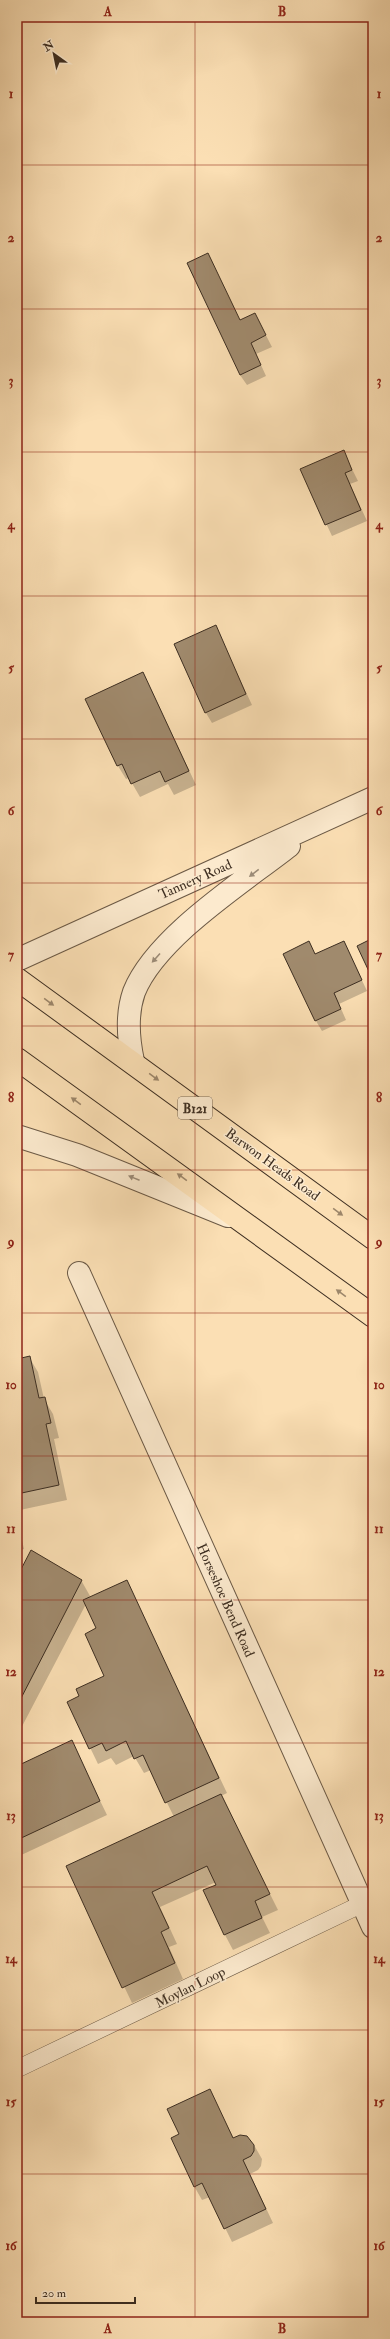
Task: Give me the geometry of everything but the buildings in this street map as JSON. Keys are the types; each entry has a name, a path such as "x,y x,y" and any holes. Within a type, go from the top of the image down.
{"main road":[{"name":"Barwon Heads Road","path":"17,979 373,1238"},
{"path":"17,1059 248,1224 373,1316"}],"street":[{"name":"Tannery Road","path":"17,960 373,798"},
{"path":"133,1062 128,1028 131,1002 137,986 153,962 190,924 318,824"},
{"path":"17,1136 92,1160 248,1224"},
{"name":"Horseshoe Bend Road","path":"79,1274 373,1927"}],"lane":[{"name":"Moylan Loop","path":"17,2069 362,1904"}]}
